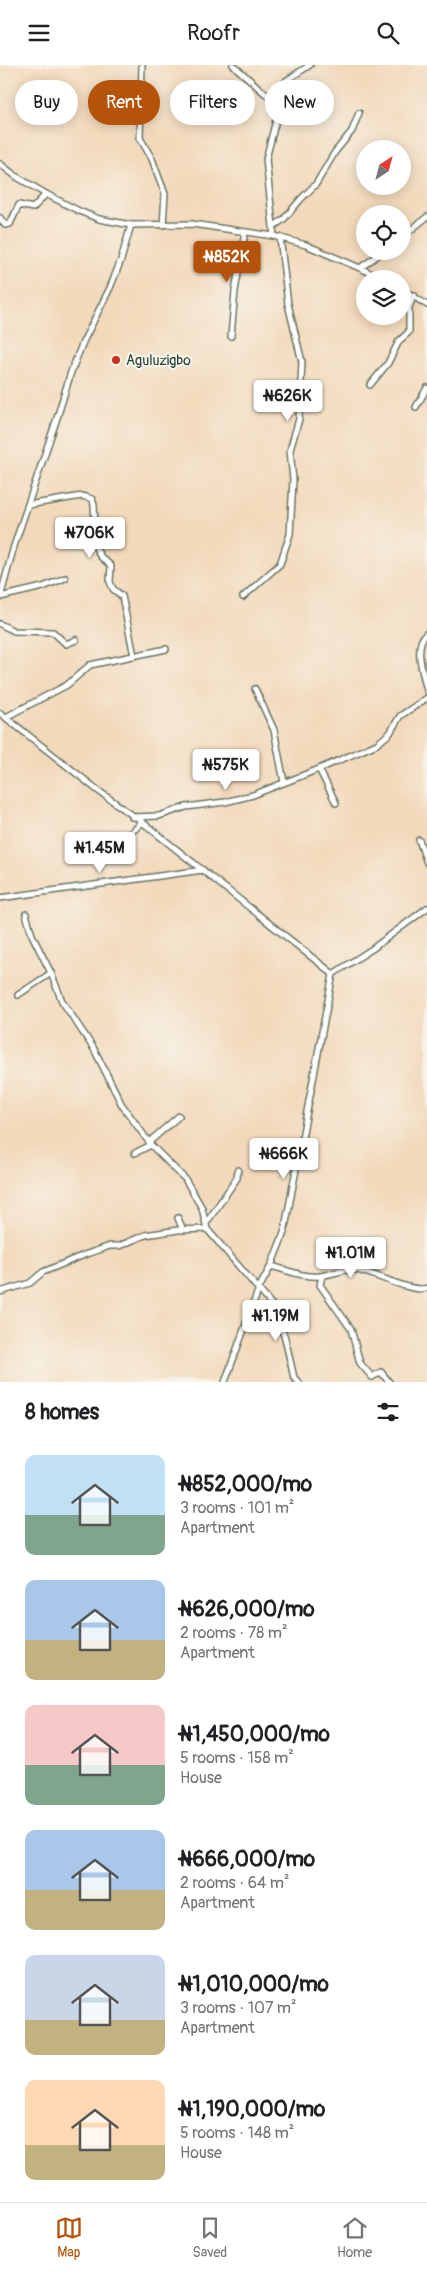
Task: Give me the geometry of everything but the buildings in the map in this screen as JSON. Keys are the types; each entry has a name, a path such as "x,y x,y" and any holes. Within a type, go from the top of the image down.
{"street":[{"path":"142,65 140,138 152,159 165,193 163,225"},
{"path":"233,65 265,93"},
{"path":"287,80 310,65"},
{"path":"274,227 284,219 316,184 335,152 352,131 360,113"},
{"path":"242,597 280,564 290,534 293,479 290,450 299,419 302,362 296,343 274,227 266,159 275,125"},
{"path":"0,164 17,177 46,194 79,211 100,219 131,225 192,224 277,237 306,245 360,269 372,260"},
{"path":"0,218 5,225 10,224 19,205 33,208 46,194"},
{"path":"411,230 427,217"},
{"path":"65,578 43,587 0,597 14,546 71,372 83,342 110,288 121,260 131,225"},
{"path":"231,336 235,291 245,245 245,232"},
{"path":"411,294 427,305"},
{"path":"370,385 388,363 399,341 409,332 410,307 414,295"},
{"path":"416,407 427,388"},
{"path":"28,505 82,496 92,499 94,505 96,548 100,556 110,566 112,589 122,596 134,656"},
{"path":"0,624 14,631 53,632 66,644 76,640"},
{"path":"427,633 422,639 420,661 427,691"},
{"path":"6,717 67,685 90,665 166,649"},
{"path":"256,689 274,730 284,782"},
{"path":"132,817 159,816 186,807 225,802 253,795 319,769 378,744 390,733 400,716 427,698"},
{"path":"0,713 333,973"},
{"path":"319,769 336,803"},
{"path":"78,858 104,849 131,835 142,822"},
{"path":"419,840 427,863"},
{"path":"0,898 203,870"},
{"path":"225,1382 259,1288 271,1266 284,1233 333,973 372,949 427,908"},
{"path":"26,914 32,935 51,973 62,1001 94,1049 122,1105 150,1143 185,1179 202,1208 207,1221 207,1229 220,1247 259,1288 277,1315 286,1338 294,1378 299,1382"},
{"path":"18,995 51,973"},
{"path":"135,1153 150,1143 179,1116"},
{"path":"207,1221 237,1178 238,1170"},
{"path":"178,1218 183,1230"},
{"path":"0,1292 30,1283 43,1272 110,1246 119,1246 158,1232 207,1229"},
{"path":"271,1266 305,1275 322,1276 346,1269 355,1269 403,1284 412,1289 427,1288"},
{"path":"322,1276 320,1285 351,1329 360,1363 372,1377 381,1372 389,1382"}],"place":[{"name":"Aguluzigbo","path":"116,360"}]}
